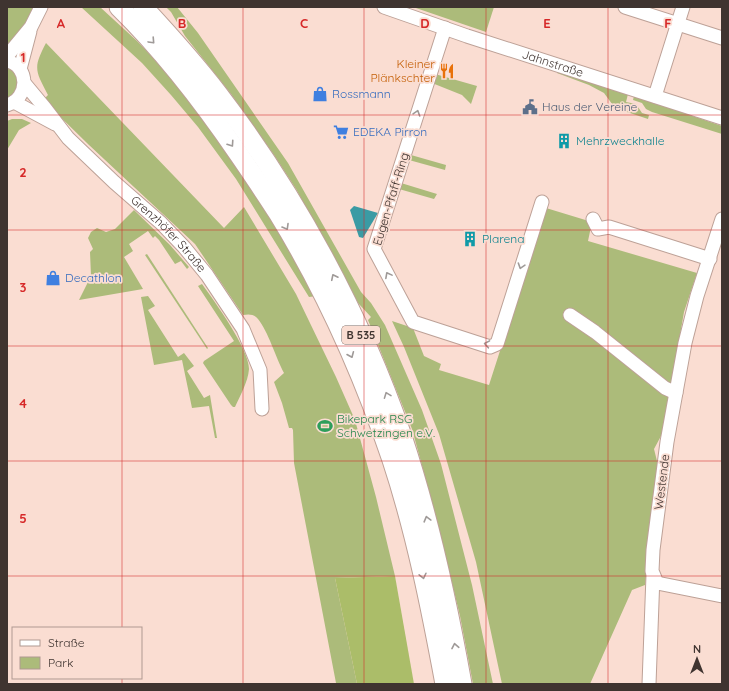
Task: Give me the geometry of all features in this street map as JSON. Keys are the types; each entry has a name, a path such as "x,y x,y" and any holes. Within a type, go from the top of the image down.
{"highway":[{"name":"B 535","path":"119,7 163,54 224,132 278,213 326,301 368,394 392,462 416,545 434,624 445,684"},
{"name":"B 535","path":"143,7 200,72 248,136 299,214 325,259 348,306 369,351 390,403 413,470 437,560 449,613 462,684"}],"street":[{"path":"20,69 31,27 41,7"},
{"name":"Jahnstraße","path":"384,7 722,118"},
{"path":"625,7 722,38"},
{"path":"655,96 683,7"},
{"path":"7,56 31,27"},
{"name":"Eugen-Pfaff-Ring","path":"445,28 374,249 413,322 490,347 497,344 542,202"},
{"path":"7,62 20,69 24,78 24,84 45,108 58,126"},
{"name":"Grenzhöfer Straße","path":"11,103 20,97 24,84"},
{"name":"Grenzhöfer Straße","path":"11,103 58,126 68,138 114,182 161,223 184,247 207,275 243,329 260,370 262,409"},
{"path":"593,219 598,228 609,227 710,259"},
{"name":"Westende","path":"649,684 653,550 667,442 685,343 722,219"},
{"path":"570,315 595,332 665,388 676,393"},
{"path":"652,573 657,583 722,596"}],"green space":[{"path":"7,7 35,7 7,50"},
{"path":"81,7 100,7 137,41 163,68 236,158 317,296 309,297 236,179 198,127 142,63"},
{"path":"166,7 177,7 198,33 288,163 361,292 371,303 385,325 422,410 441,464 472,585 493,684 473,684 460,616 435,513 412,429 368,320 371,317 358,303 296,189 274,155 231,94 185,36 171,12"},
{"path":"413,7 494,7 486,32"},
{"path":"46,43 224,228 244,207 296,294 355,420 376,497 395,576 335,578 357,684 333,684 336,683 294,463 293,430 292,428 289,428 274,382 284,373 265,330 255,316 243,315 195,244 43,100 48,95 40,80 37,64"},
{"path":"7,68 16,75 19,83 16,91 7,98"},
{"path":"558,70 628,94 626,102 636,104 642,113 649,115 648,119 615,108 604,93 589,85 557,73"},
{"path":"435,74 477,86 471,104 462,95 432,83"},
{"path":"634,96 722,126 722,134 652,112 646,109 642,103 633,100"},
{"path":"12,119 22,119 31,123 19,130 7,150 7,121"},
{"path":"411,155 446,165 445,170 409,160"},
{"path":"401,183 437,194 434,199 399,189"},
{"path":"546,208 592,222 588,241 697,273 684,312 665,422 661,436 654,449 659,469 645,585 632,590 590,684 502,684 476,562 439,434 392,321 413,328 424,356 441,364 439,370 489,385"},
{"path":"134,210 170,245 189,267 187,269 181,261 175,264 159,240 155,236 153,238 148,231 129,244 133,251 124,257 143,289 79,300 91,276 90,252 93,249 88,238 91,232 97,228 106,232 115,229"},
{"path":"147,254 208,348 207,349 145,255"},
{"path":"202,284 238,338 248,360 249,369 247,379 235,407 231,405 203,363 234,341 198,286"},
{"path":"148,296 155,306 148,310 178,357 184,353 194,366 187,371 204,398 210,395 217,438 215,438 209,406 192,408 182,360 154,365 141,297"},
{"path":"395,576 414,684 357,684 335,578"}],"water":[{"path":"354,206 378,213 363,238 359,237 350,210"}],"place":[{"name":"Kleiner Plänkschter","path":"447,71"},
{"name":"Rossmann","path":"320,94"},
{"name":"Haus der Vereine","path":"530,107"},
{"name":"EDEKA Pirron","path":"341,132"},
{"name":"Mehrzweckhalle","path":"564,141"},
{"name":"Plarena","path":"470,239"},
{"name":"Decathlon","path":"53,278"},
{"name":"Bikepark RSG Schwetzingen e.V.","path":"325,426"}]}
